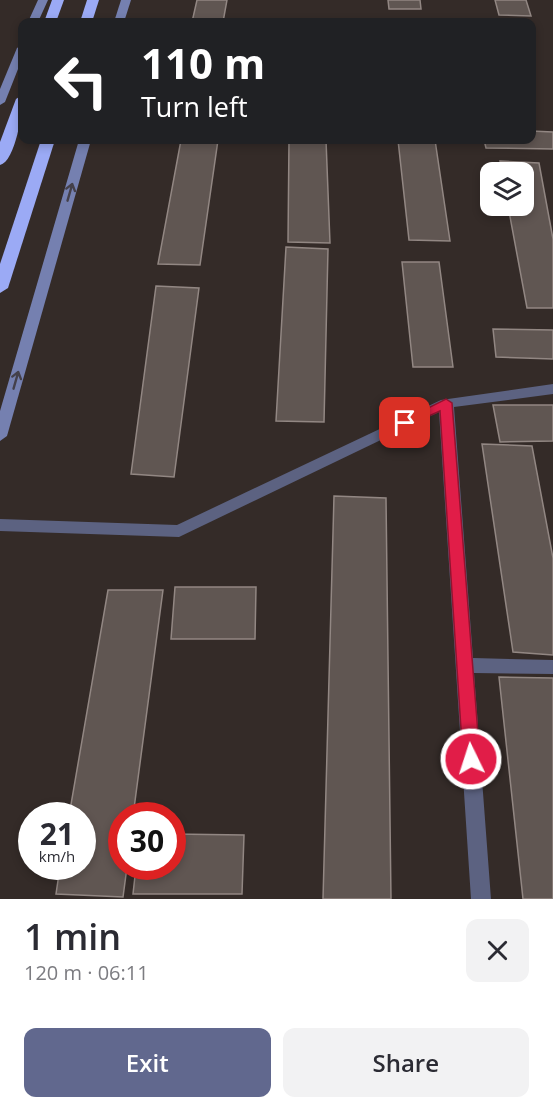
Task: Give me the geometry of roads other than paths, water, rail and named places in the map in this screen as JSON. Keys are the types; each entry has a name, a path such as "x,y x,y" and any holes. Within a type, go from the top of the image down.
{"highway":[{"path":"51,18 58,0"},
{"path":"87,18 93,0"},
{"path":"0,161 18,110"},
{"path":"0,288 47,144"}],"main road":[{"path":"35,18 43,0"},
{"path":"120,18 126,0"},
{"path":"0,102 18,58"},
{"path":"0,436 85,144"}],"street":[{"path":"0,525 179,531 446,403 553,389"},
{"path":"446,403 481,899"},
{"path":"465,665 553,667"}]}
